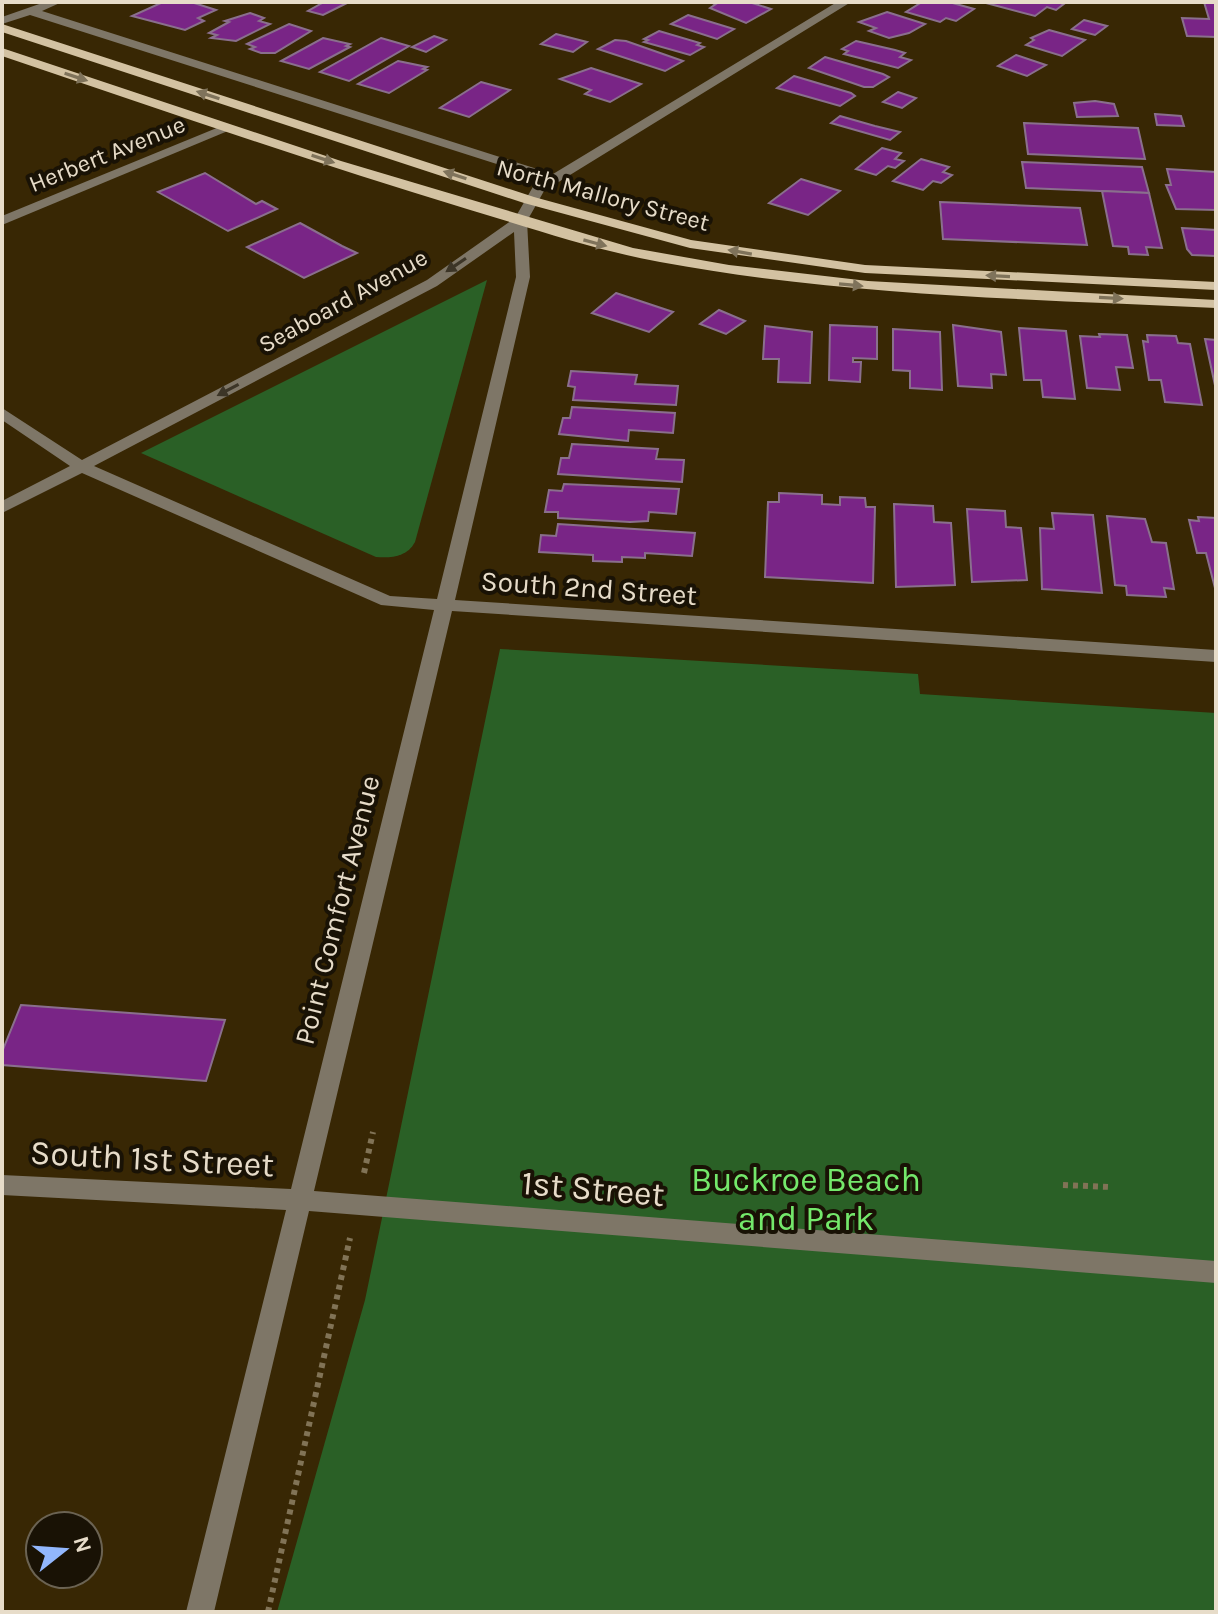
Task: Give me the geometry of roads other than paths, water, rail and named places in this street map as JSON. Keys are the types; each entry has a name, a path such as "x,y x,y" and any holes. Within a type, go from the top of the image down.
{"main road":[{"name":"North Mallory Street","path":"2,28 529,200 637,232 771,257 865,269 1216,286"},
{"name":"North Mallory Street","path":"2,52 520,221 657,258 824,283 1216,304"}],"street":[{"path":"2,21 56,2"},
{"path":"520,221 529,200 554,178 845,2"},
{"name":"North Mallory Street","path":"30,11 554,178"},
{"name":"Herbert Avenue","path":"2,221 229,128"},
{"name":"Seaboard Avenue","path":"2,508 432,283 520,221"},
{"name":"Point Comfort Avenue","path":"200,1612 523,277 520,221"},
{"name":"South 2nd Street","path":"2,413 82,467 387,601 1216,656"},
{"name":"South 1st Street","path":"2,1185 299,1200"},
{"name":"1st Street","path":"299,1200 1216,1272"}],"park label":[{"name":"Buckroe Beach and Park","path":"806,1200"}]}
